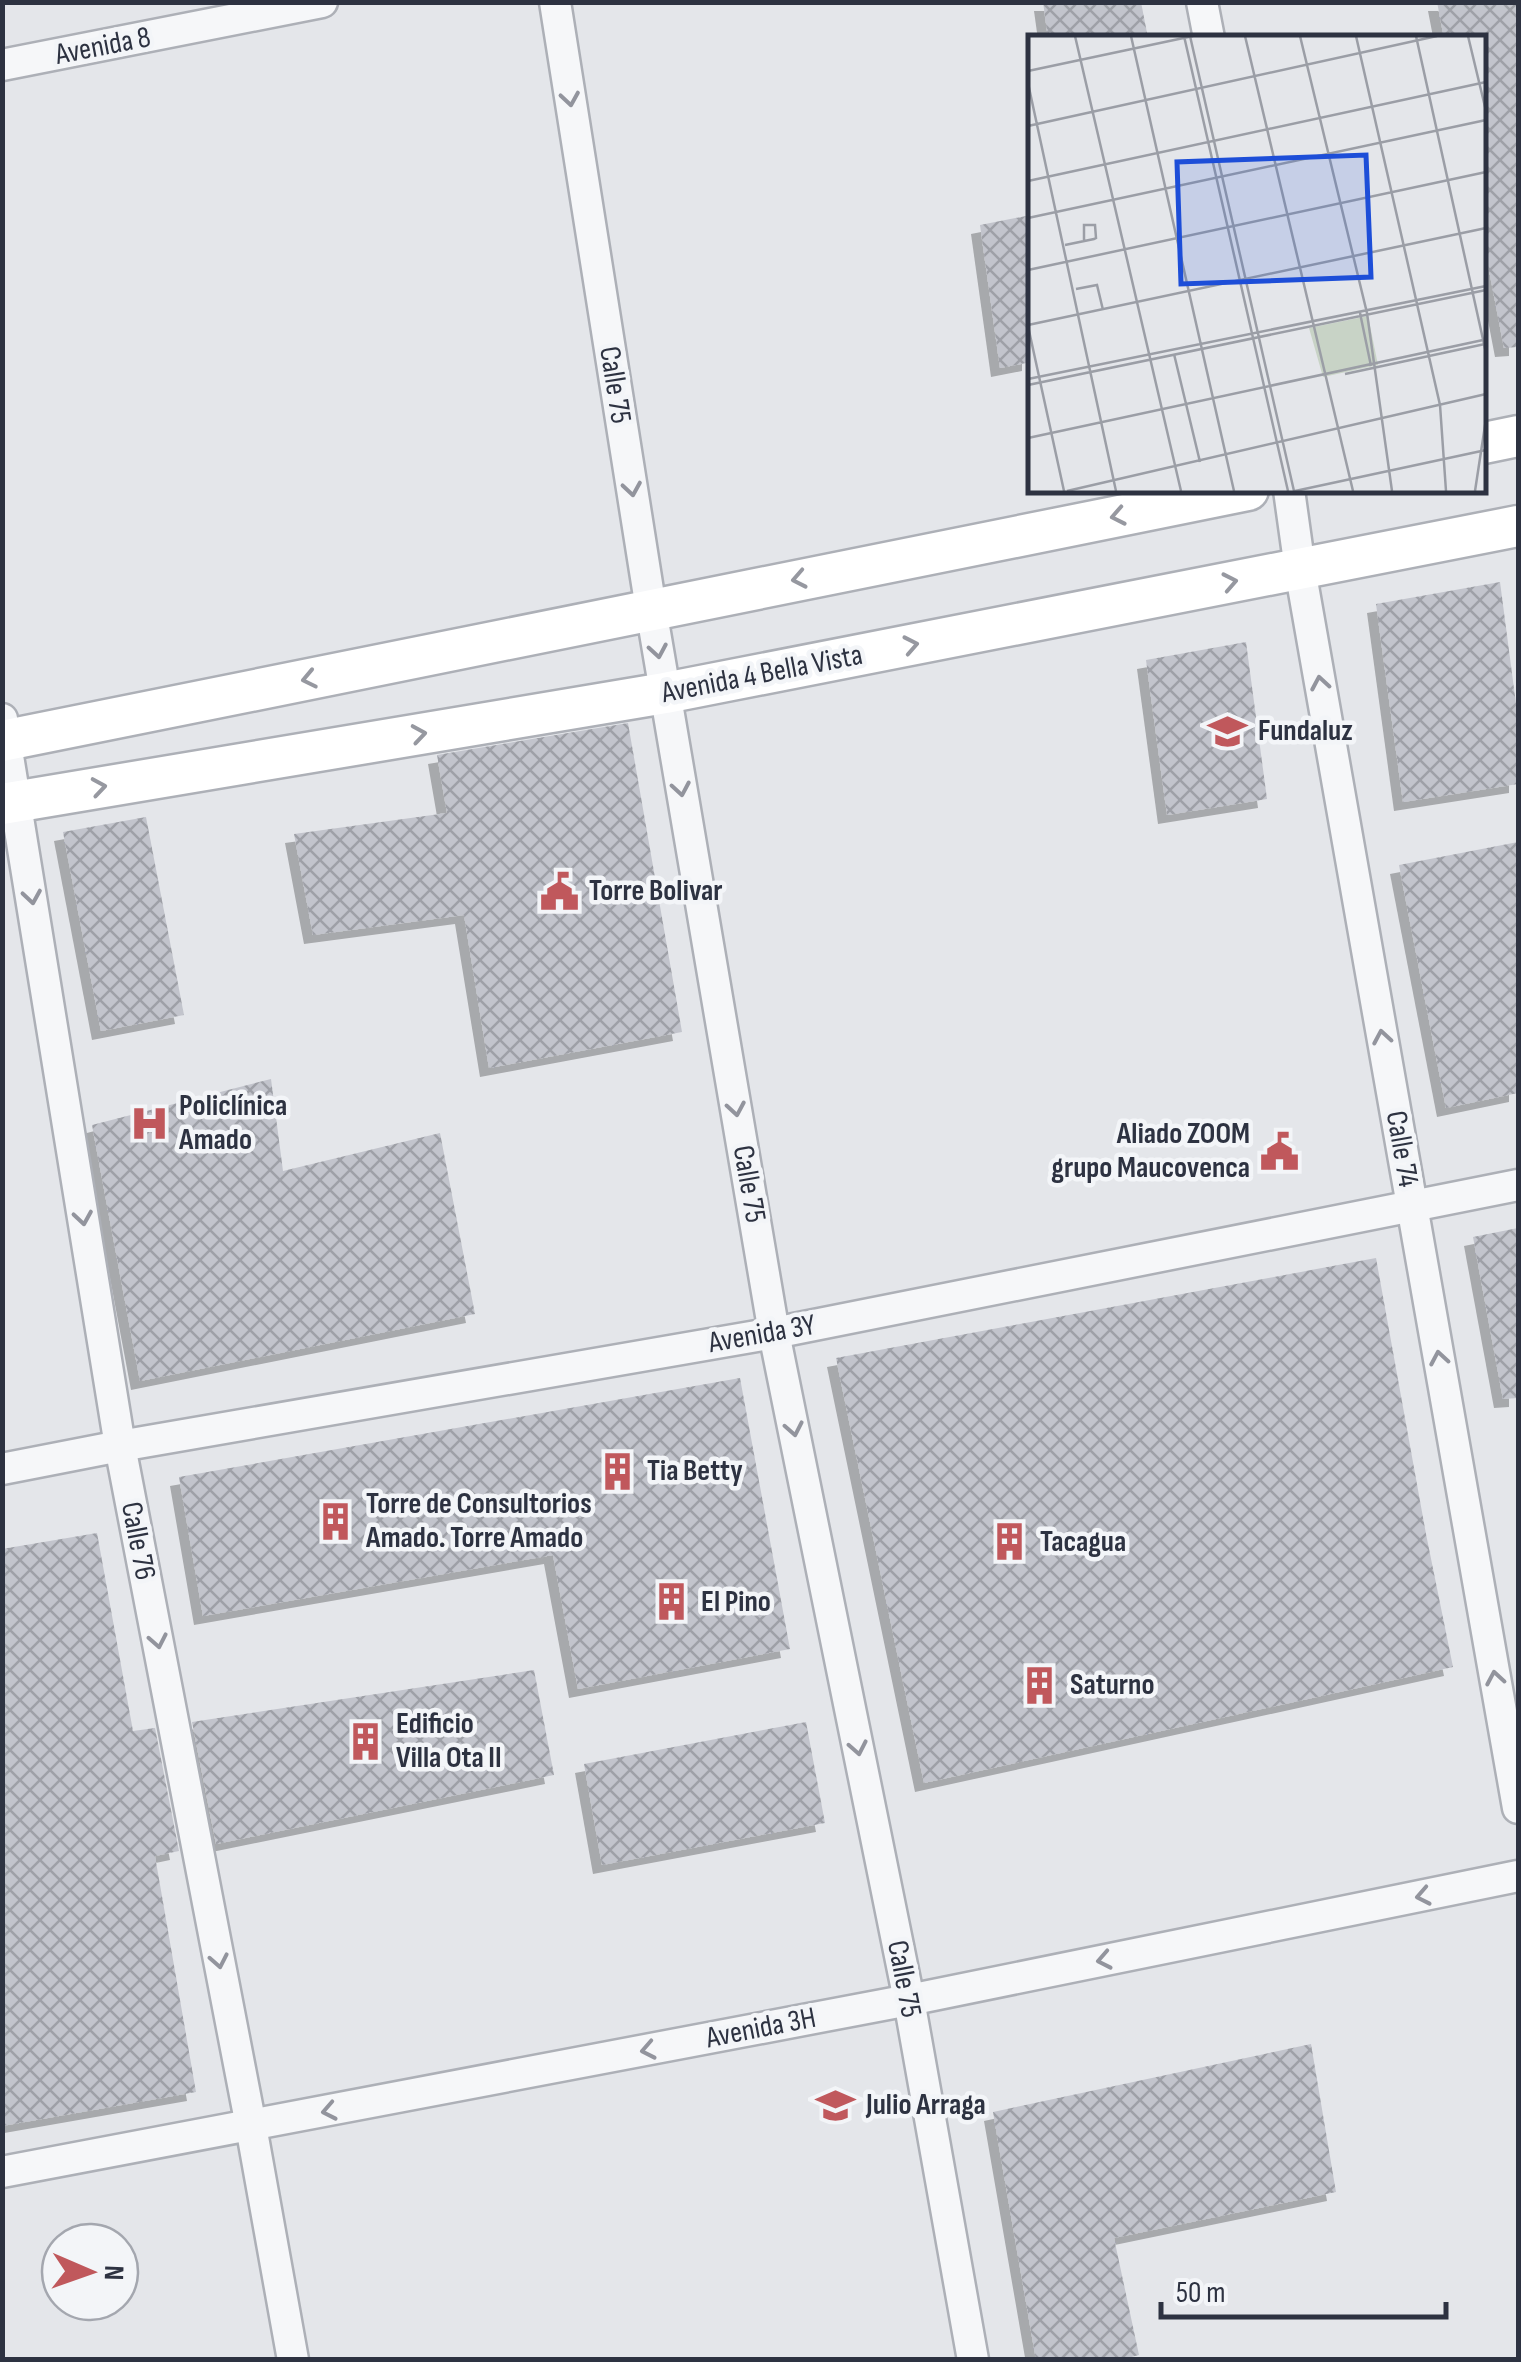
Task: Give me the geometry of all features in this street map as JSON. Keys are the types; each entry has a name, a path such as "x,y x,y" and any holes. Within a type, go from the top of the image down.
{"street":[{"name":"Avenida 8","path":"2,66 322,2"},
{"name":"Calle 75","path":"555,2 651,609 774,1333 909,2000 973,2360"},
{"path":"1202,2 1208,35"},
{"path":"1486,443 1518,436"},
{"path":"4,734 1238,492"},
{"name":"Calle 74","path":"1289,492 1518,1808"},
{"name":"Avenida 4 Bella Vista","path":"10,802 665,693 1518,526"},
{"name":"Calle 76","path":"4,734 10,802 120,1446 293,2360"},
{"name":"Avenida 3Y","path":"2,1469 774,1333 1518,1185"},
{"name":"Avenida 3H","path":"2,2172 909,2000 1518,1876"}],"building":[{"path":"1043,2 1141,2 1147,35 1048,35"},
{"path":"1437,2 1518,2 1518,347 1504,348 1486,254 1486,35 1443,35"},
{"path":"1028,216 1028,363 1000,368 980,225"},
{"path":"1500,582 1518,719 1518,784 1403,802 1376,604"},
{"path":"1246,642 1267,799 1167,815 1146,660"},
{"name":"Torre Bolivar","path":"628,723 682,1032 489,1068 464,915 313,935 294,834 447,813 437,755"},
{"path":"146,817 184,1015 101,1031 63,832"},
{"path":"1518,842 1518,1093 1446,1108 1399,865"},
{"path":"271,1079 283,1171 440,1133 475,1314 140,1381 92,1125"},
{"path":"1518,1228 1518,1398 1503,1399 1473,1237"},
{"path":"1376,1258 1453,1667 924,1783 836,1358"},
{"path":"740,1378 790,1649 578,1689 553,1555 203,1616 179,1477"},
{"path":"97,1533 133,1731 155,1728 179,1851 155,1856 196,2092 2,2126 2,1549"},
{"name":"Edificio Villa Ota II","path":"534,1670 554,1775 216,1844 192,1722"},
{"path":"806,1722 825,1823 602,1865 584,1764"},
{"path":"1311,2044 1336,2192 1114,2238 1139,2355 1120,2360 1036,2360 993,2112"}],"place":[{"name":"Fundaluz","path":"1228,731"},
{"name":"Torre Bolivar","path":"559,891"},
{"name":"Policlínica Amado","path":"149,1123"},
{"name":"Aliado ZOOM grupo Maucovenca","path":"1280,1151"},
{"name":"Tia Betty","path":"617,1471"},
{"name":"Torre de Consultorios Amado. Torre Amado","path":"336,1521"},
{"name":"Tacagua","path":"1010,1542"},
{"name":"El Pino","path":"671,1602"},
{"name":"Saturno","path":"1040,1685"},
{"name":"Edificio Villa Ota II","path":"366,1741"},
{"name":"Julio Arraga","path":"836,2105"}]}
